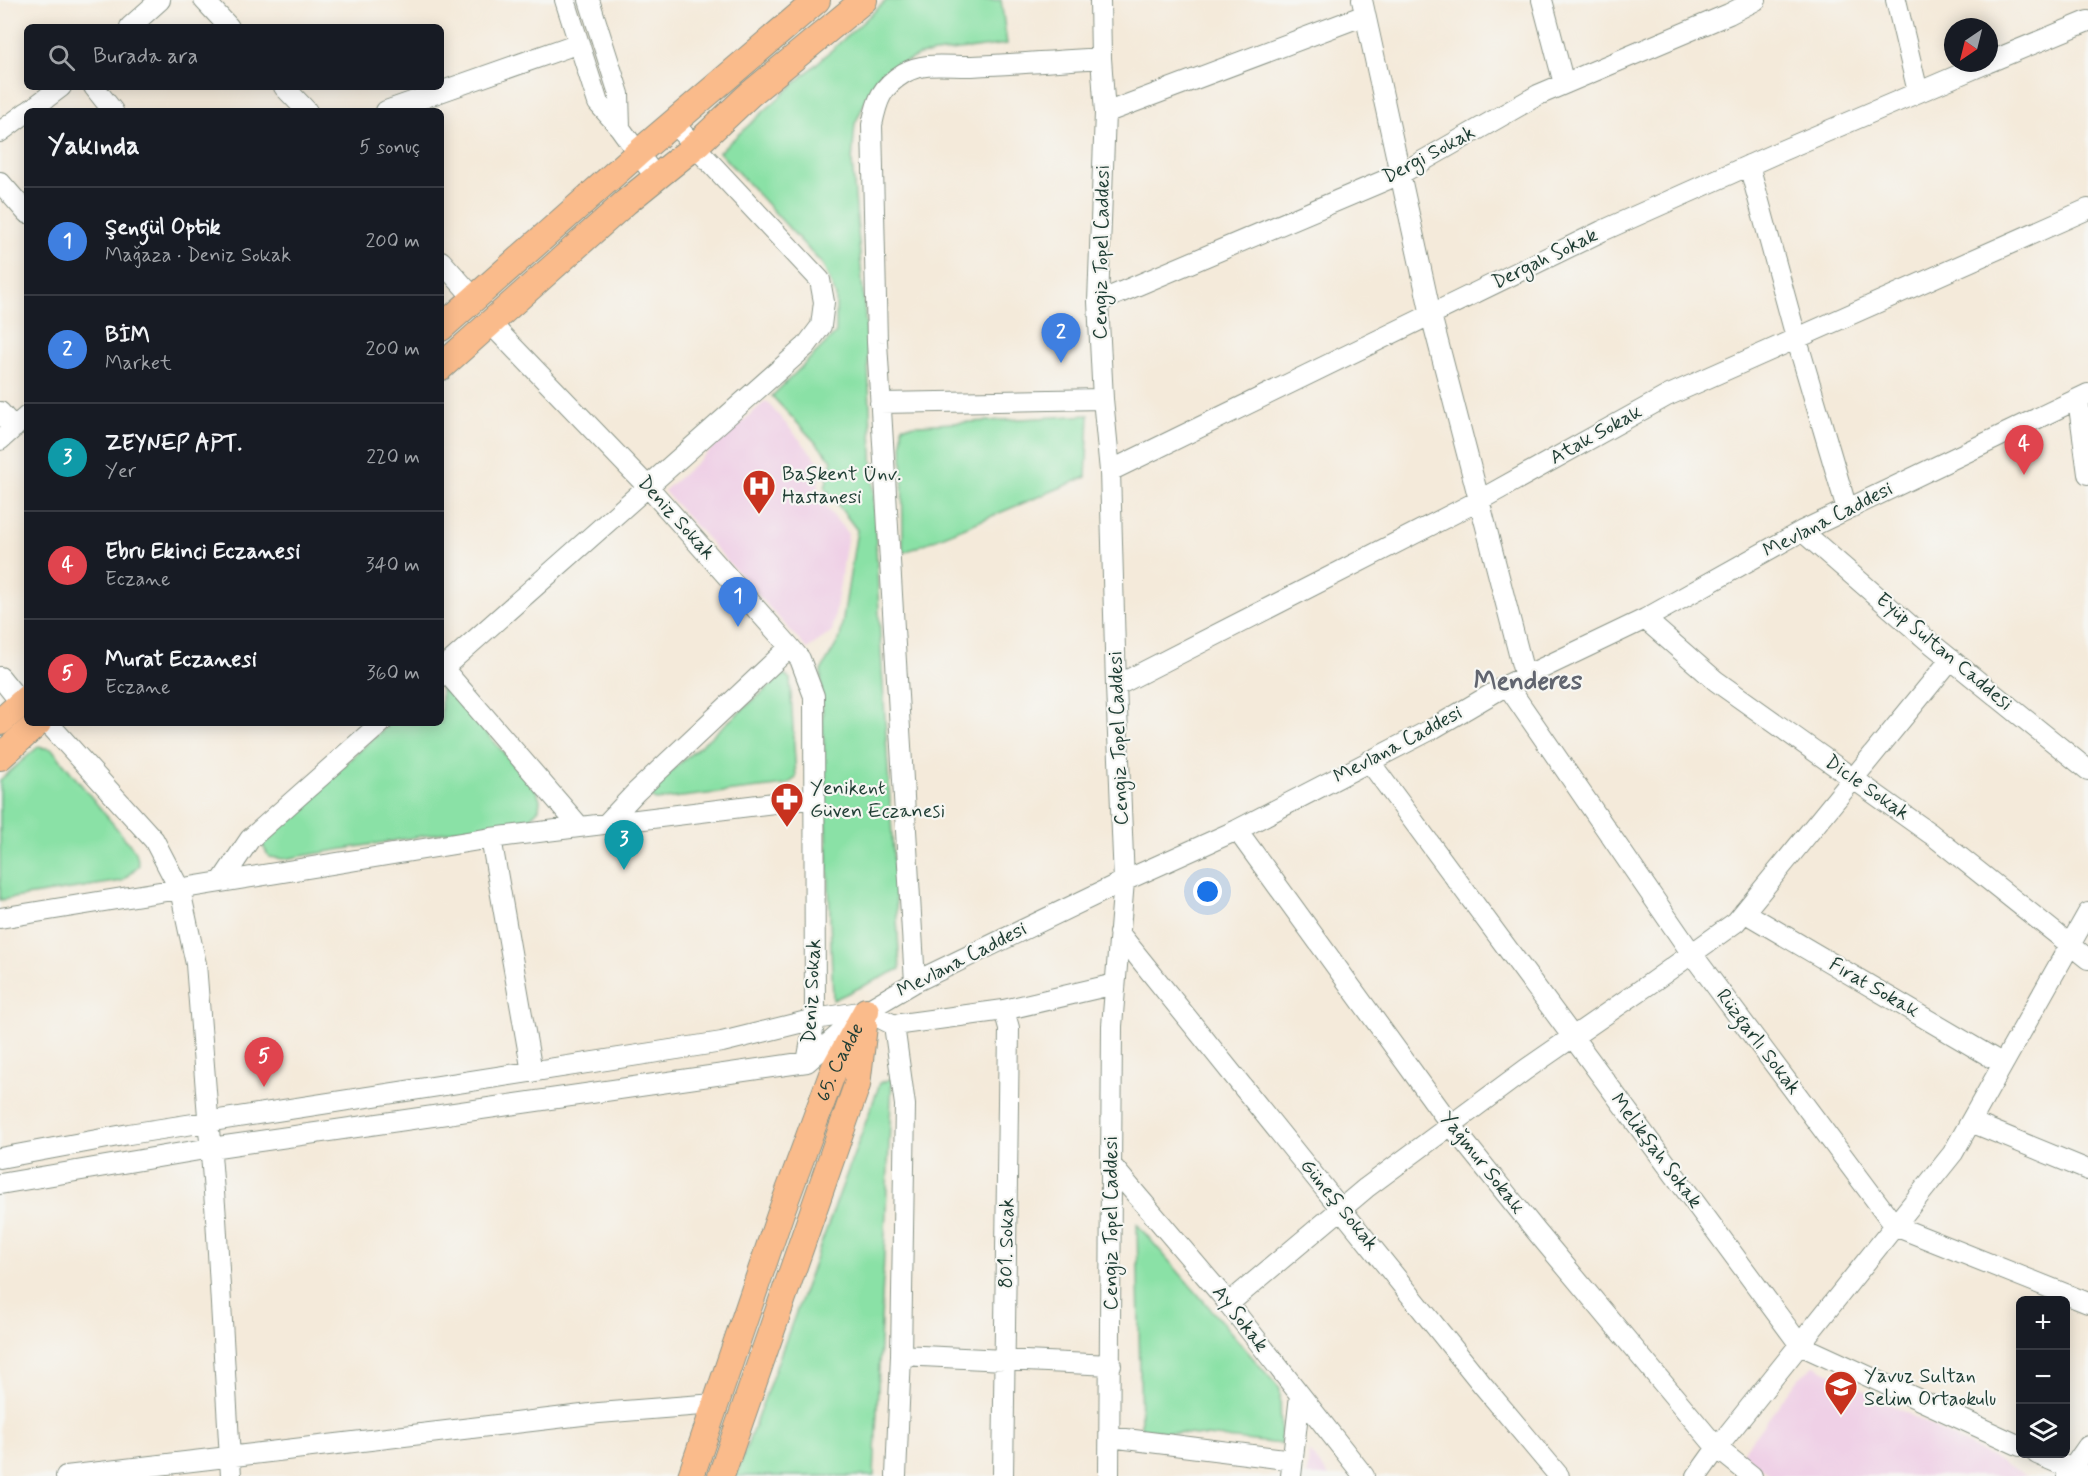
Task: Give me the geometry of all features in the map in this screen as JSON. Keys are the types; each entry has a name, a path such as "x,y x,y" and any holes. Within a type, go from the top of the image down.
{"main road":[{"path":"444,325 638,153 817,0"},
{"path":"444,364 626,201 694,147 749,95 864,0"},
{"path":"0,757 37,727"},
{"name":"65. Cadde","path":"691,1476 780,1215 834,1069 866,1011"},
{"name":"65. Cadde","path":"721,1476 857,1085 866,1011"}],"street":[{"path":"133,24 160,0"},
{"path":"204,0 226,24"},
{"path":"566,0 598,103 620,128 656,178"},
{"path":"589,0 619,94 620,128"},
{"name":"Cengiz Topel Caddesi","path":"1100,0 1105,113 1098,302 1103,399 1110,471 1124,881 1112,1026 1109,1476"},
{"path":"1542,0 1564,84"},
{"name":"Dergi Sokak","path":"1098,302 1400,174 1538,95 1728,7 1756,0"},
{"path":"1896,0 1918,92"},
{"path":"1105,113 1363,8"},
{"name":"Rüzgarlı Sokak","path":"1363,8 1431,315 1478,501 1516,681 1692,954 1895,1226"},
{"name":"Dergah Sokak","path":"1998,59 2088,21"},
{"path":"395,108 579,44"},
{"path":"915,982 880,403 872,125 878,99 889,84 906,72 930,66 969,66 1101,58"},
{"name":"Dergah Sokak","path":"1110,471 1602,231 1966,72"},
{"path":"33,108 57,90"},
{"path":"96,90 111,108"},
{"path":"287,90 303,108"},
{"path":"0,132 24,115"},
{"path":"444,666 806,346 821,326 824,302 820,280 673,123"},
{"path":"1749,165 1796,337 1847,509"},
{"path":"0,182 24,210"},
{"name":"Atak Sokak","path":"1116,686 1478,501 1666,396 2088,209"},
{"path":"444,264 474,298"},
{"name":"Deniz Sokak","path":"490,323 648,487 800,659 813,696 815,1019 807,1062"},
{"path":"2083,396 2088,474"},
{"name":"Mevlana Caddesi","path":"866,1011 915,982 1124,881 1237,830 1434,729 1516,681 1646,619 1802,531 2083,396"},
{"path":"880,403 1103,399"},
{"path":"0,412 14,428"},
{"name":"Eyüp Sultan Caddesi","path":"1802,531 1951,659 2088,770"},
{"name":"Dicle Sokak","path":"1646,619 1716,681 1931,834 2088,959"},
{"path":"607,824 636,792 790,647"},
{"path":"1228,1304 1342,1208 1451,1125 1736,922 1951,659"},
{"path":"444,670 580,827"},
{"path":"0,676 14,709"},
{"path":"221,882 250,839 378,726"},
{"path":"37,727 154,840 180,890 196,964 211,1149 231,1476"},
{"name":"Melikşah Sokak","path":"1369,761 1800,1345 2016,1444"},
{"path":"0,918 491,838 814,798"},
{"name":"Yağmur Sokak","path":"1237,830 1451,1125 1717,1448 1752,1476"},
{"path":"491,838 532,1072"},
{"name":"Fırat Sokak","path":"1744,912 2003,1064"},
{"path":"1697,1476 1953,1154 2088,913"},
{"name":"Güneş Sokak","path":"1119,933 1481,1383 1559,1476"},
{"path":"0,1158 208,1121 722,1042 815,1019 866,1011 894,1025 1004,1010 1115,984"},
{"name":"801. Sokak","path":"1003,1476 1009,1028 1004,1010"},
{"path":"0,1184 211,1149 807,1062 866,1011"},
{"path":"894,1025 905,1105 901,1355 896,1476"},
{"path":"1971,1122 2088,1170"},
{"name":"Ay Sokak","path":"1112,1166 1228,1304 1364,1476"},
{"path":"1895,1226 2088,1303"},
{"path":"901,1355 1111,1365"},
{"path":"1110,1437 1292,1468 1300,1395"},
{"path":"66,1476 599,1413 715,1404"},
{"path":"2045,1458 2075,1474 2088,1446"}],"shaded area":[{"name":"Başkent Ünv. Hastanesi","path":"766,401 821,464 817,496 848,534 832,632 807,649 664,491"},
{"name":"Yavuz Sultan Selim Ortaokulu","path":"1815,1365 2027,1476 1772,1476 1742,1453 1799,1378"},
{"path":"1309,1451 1329,1476 1307,1476"}],"green space":[{"path":"887,0 1001,0 1007,44 919,55 877,76 855,124 852,161 867,339 880,635 900,969 833,1000 821,671 840,638 857,530 825,488 832,460 772,396 836,333 836,296 823,265 719,152"},
{"path":"1089,415 1086,477 903,553 902,426"},
{"path":"784,674 790,679 796,778 786,785 656,800 650,797 650,789"},
{"path":"444,684 536,790 540,799 539,809 530,818 284,859 269,857 262,844 266,836 387,726 444,726"},
{"path":"38,747 52,749 136,852 139,865 122,881 0,900 0,780"},
{"path":"892,1078 874,1476 736,1476 880,1083"},
{"path":"1137,1224 1280,1389 1281,1444 1141,1429"}],"place":[{"name":"BİM","path":"1061,363"},
{"name":"Ebru Ekinci Eczanesi","path":"2024,475"},
{"name":"Başkent Ünv. Hastanesi","path":"759,515"},
{"name":"Şengül Optik","path":"738,627"},
{"name":"Yenikent Güven Eczanesi","path":"787,828"},
{"name":"ZEYNEP APT.","path":"624,870"},
{"name":"Murat Eczanesi","path":"264,1087"},
{"name":"Yavuz Sultan Selim Ortaokulu","path":"1841,1416"}],"district":[{"name":"Menderes","path":"1528,682"}]}
